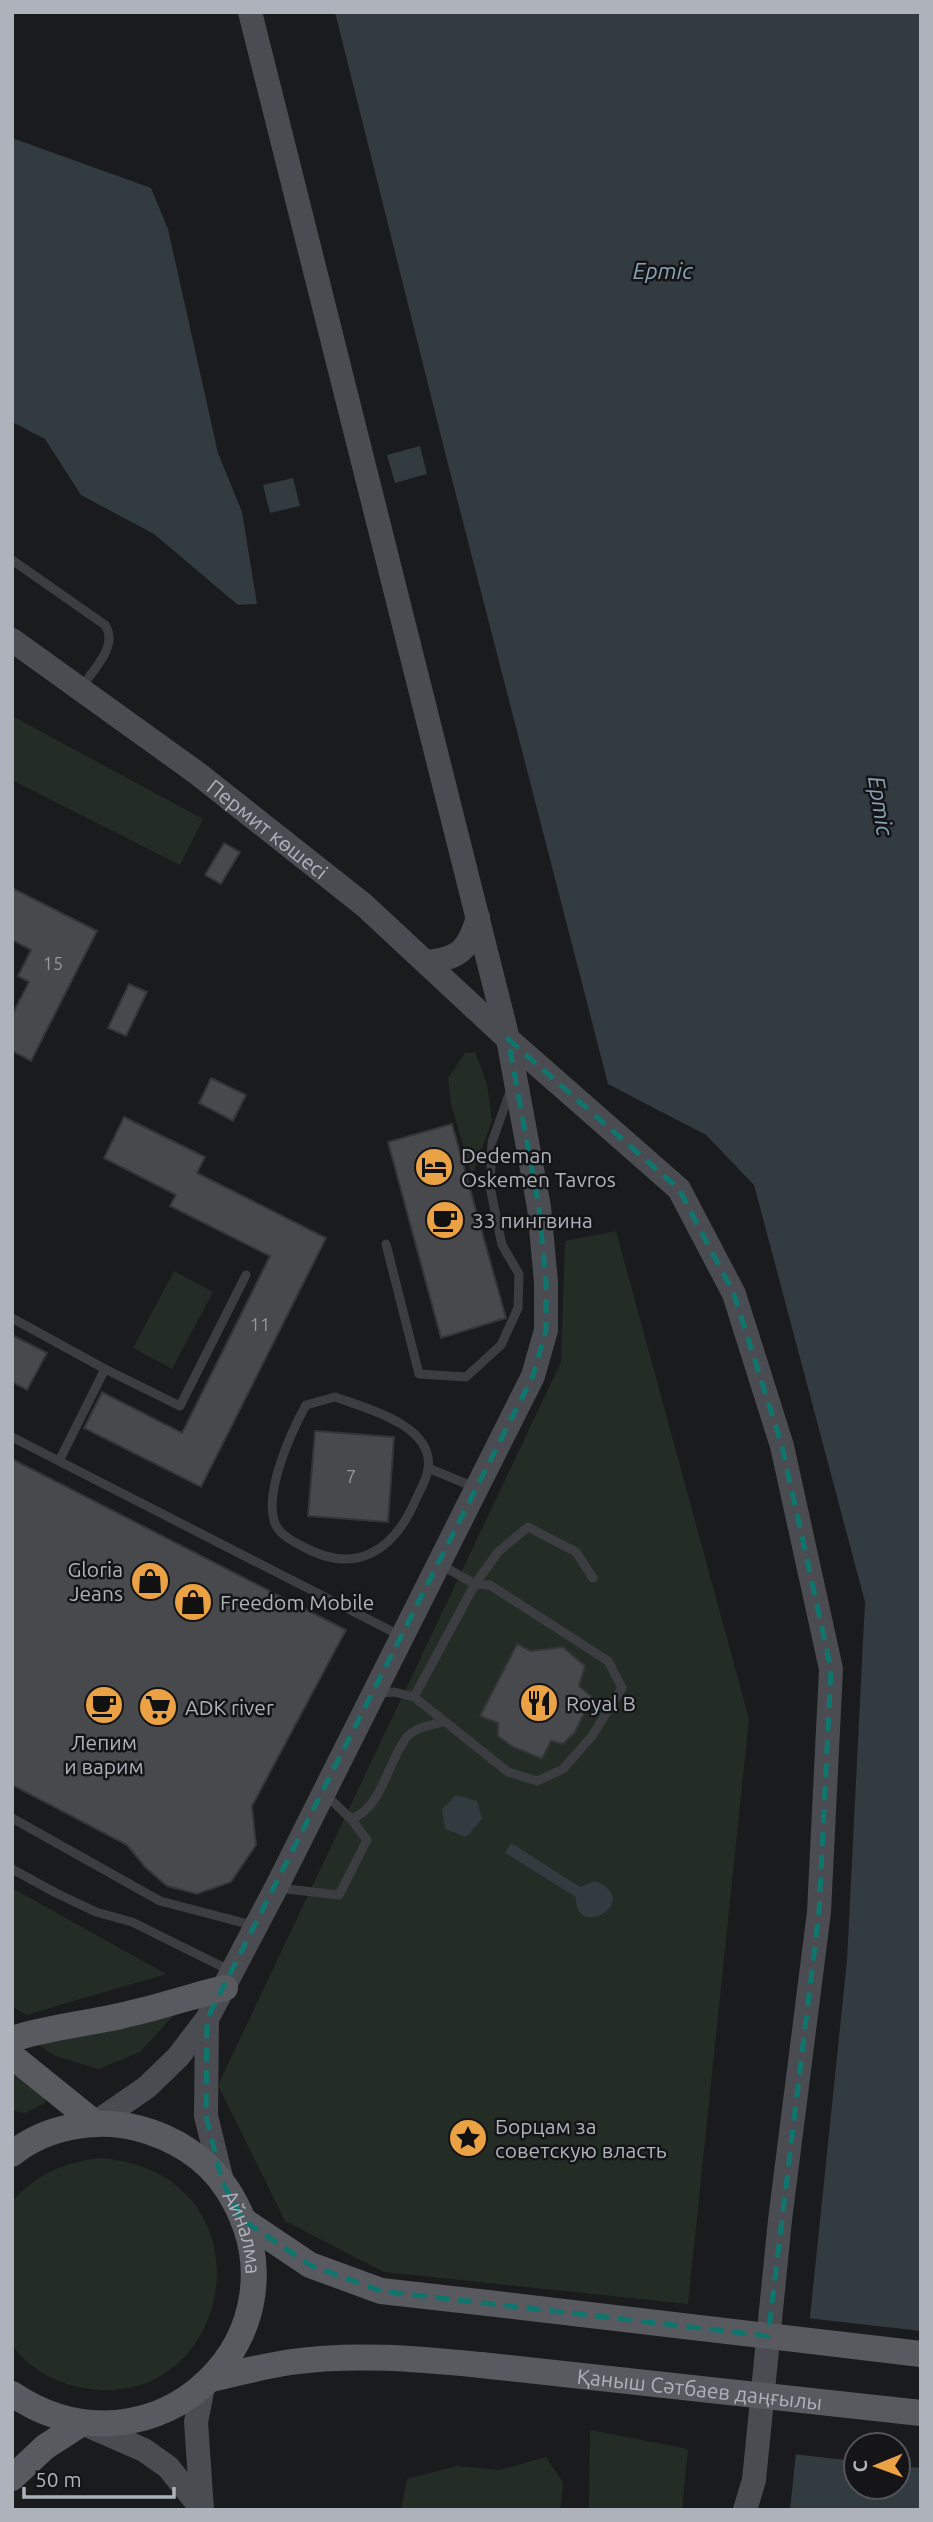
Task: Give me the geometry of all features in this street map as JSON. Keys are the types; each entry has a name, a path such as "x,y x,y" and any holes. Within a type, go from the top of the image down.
{"main road":[{"path":"12,2056 96,2123 147,2087 178,2057 207,2020 257,1926 533,1376 546,1330 546,1282 539,1207 516,1074 250,12"},
{"name":"Пермит көшесі","path":"12,640 197,773 364,905 508,1039 679,1189 734,1294 782,1446 831,1669 819,1912 780,2220 754,2480 745,2510"},
{"path":"426,962 452,958 471,943 478,916"},
{"path":"12,2039 50,2027 106,2019 168,2005 229,1980"},
{"path":"207,2020 206,2116 222,2181"},
{"name":"Айналма","path":"12,2154 41,2136 68,2127 96,2123 124,2125 152,2132 178,2144 202,2160 222,2181 243,2220 252,2253 253,2287 246,2321 232,2352 207,2383 176,2406 146,2419 114,2424 82,2423 55,2417 12,2394"},
{"path":"243,2220 310,2265 381,2291 921,2354"},
{"name":"Қаныш Сәтбаев даңғылы","path":"207,2383 289,2362 396,2357 921,2413"},
{"path":"202,2509 196,2422 207,2383"},
{"path":"12,2478 45,2447 82,2423 144,2450 168,2467 202,2509"}],"lane":[{"path":"12,560 106,625 109,631 109,646 81,688"},
{"path":"386,1244 419,1374 466,1377 501,1345 518,1308 519,1274 502,1245 490,1187 492,1142 516,1074"},
{"path":"12,1318 180,1406 246,1275"},
{"path":"59,1461 105,1369"},
{"path":"335,1397 400,1422 420,1441 426,1453 428,1468 408,1518 388,1544 373,1554 346,1559 323,1558 280,1532 273,1519 275,1479 289,1435 306,1405 335,1397"},
{"path":"12,1437 403,1637"},
{"path":"428,1468 476,1487"},
{"path":"414,1697 475,1584 498,1552 528,1527 576,1552 593,1578"},
{"path":"374,1694 394,1692 414,1697 443,1723 508,1772 537,1781 563,1769 592,1736 622,1688 608,1661 490,1585 475,1584 438,1563"},
{"path":"351,1819 369,1807 408,1736 422,1727 443,1723"},
{"path":"276,1888 339,1895 367,1840 351,1819 324,1793"},
{"path":"12,1818 160,1901 257,1926"},
{"path":"12,1869 76,1903 132,1922 229,1980"}],"highlighted area":[{"path":"508,1039 679,1189 734,1294 782,1446 831,1669 819,1912 768,2336 381,2291 310,2265 243,2220 222,2181 206,2116 207,2019 533,1376 546,1330 546,1282 539,1207"}],"shaded area":[{"path":"12,716 203,819 180,865 12,780"},
{"path":"475,1052 487,1084 492,1121 472,1176 451,1104 448,1078 465,1053"},
{"path":"616,1231 749,1719 688,2304 384,2272 285,2221 218,2085 561,1362 565,1241"},
{"path":"174,1271 213,1292 172,1369 133,1348"},
{"path":"12,1888 166,1974 26,2015 12,2006"},
{"path":"174,2015 140,2052 99,2069 55,2056 30,2039"},
{"path":"12,2056 46,2089 45,2103 25,2113 15,2111 12,2107"},
{"path":"101,2158 158,2174 195,2204 214,2245 216,2289 202,2331 175,2366 135,2387 84,2388 63,2383 35,2368 12,2345 12,2202 31,2184 52,2171"},
{"path":"590,2430 688,2449 682,2510 589,2510"},
{"path":"546,2457 563,2483 560,2510 401,2510 407,2479 457,2466 500,2470"}],"water":[{"name":"Ертіс","path":"335,12 921,12 921,2510 790,2510 847,1960 865,1602 754,1185 706,1135 608,1084"},
{"path":"12,138 151,188 168,229 218,453 242,512 257,604 238,605 154,534 81,495 45,439 12,422"},
{"path":"420,446 427,474 395,483 387,455"},
{"path":"293,478 300,506 270,513 263,485"},
{"path":"456,1795 477,1801 482,1819 466,1837 445,1829 442,1809"},
{"path":"511,1843 580,1887 595,1881 608,1889 613,1898 610,1907 594,1917 585,1916 578,1910 576,1897 505,1853"}],"pier":[{"path":"806,2318 921,2331 921,2468 912,2467 912,2431 842,2431 842,2459 792,2454"}],"building":[{"path":"224,843 240,852 221,884 205,875"},
{"path":"12,888 97,931 31,1061 12,1051 12,1015 29,982 18,976 31,950 12,940"},
{"path":"129,984 147,992 126,1036 108,1028"},
{"path":"211,1078 246,1095 233,1121 199,1103"},
{"path":"124,1117 205,1157 197,1173 326,1238 201,1487 84,1428 102,1392 182,1433 270,1256 170,1206 176,1195 104,1158"},
{"path":"452,1124 506,1318 441,1338 388,1142"},
{"path":"12,1335 47,1353 27,1390 12,1382"},
{"path":"315,1431 394,1437 388,1522 308,1516"},
{"name":"ADK river","path":"12,1459 346,1630 252,1806 256,1845 231,1882 197,1894 167,1886 145,1867 127,1845 12,1785"},
{"name":"Royal B","path":"517,1644 531,1651 563,1647 585,1666 579,1686 592,1697 575,1732 563,1744 551,1741 542,1759 511,1746 498,1736 498,1723 480,1716"}],"place":[{"name":"Dedeman Oskemen Tavros","path":"434,1167"},
{"name":"33 пингвина","path":"445,1220"},
{"name":"Gloria Jeans","path":"150,1581"},
{"name":"Freedom Mobile","path":"193,1602"},
{"name":"Royal B","path":"539,1703"},
{"name":"Лепим и варим","path":"104,1705"},
{"name":"ADK river","path":"158,1707"},
{"name":"Борцам за советскую власть","path":"468,2138"}]}
